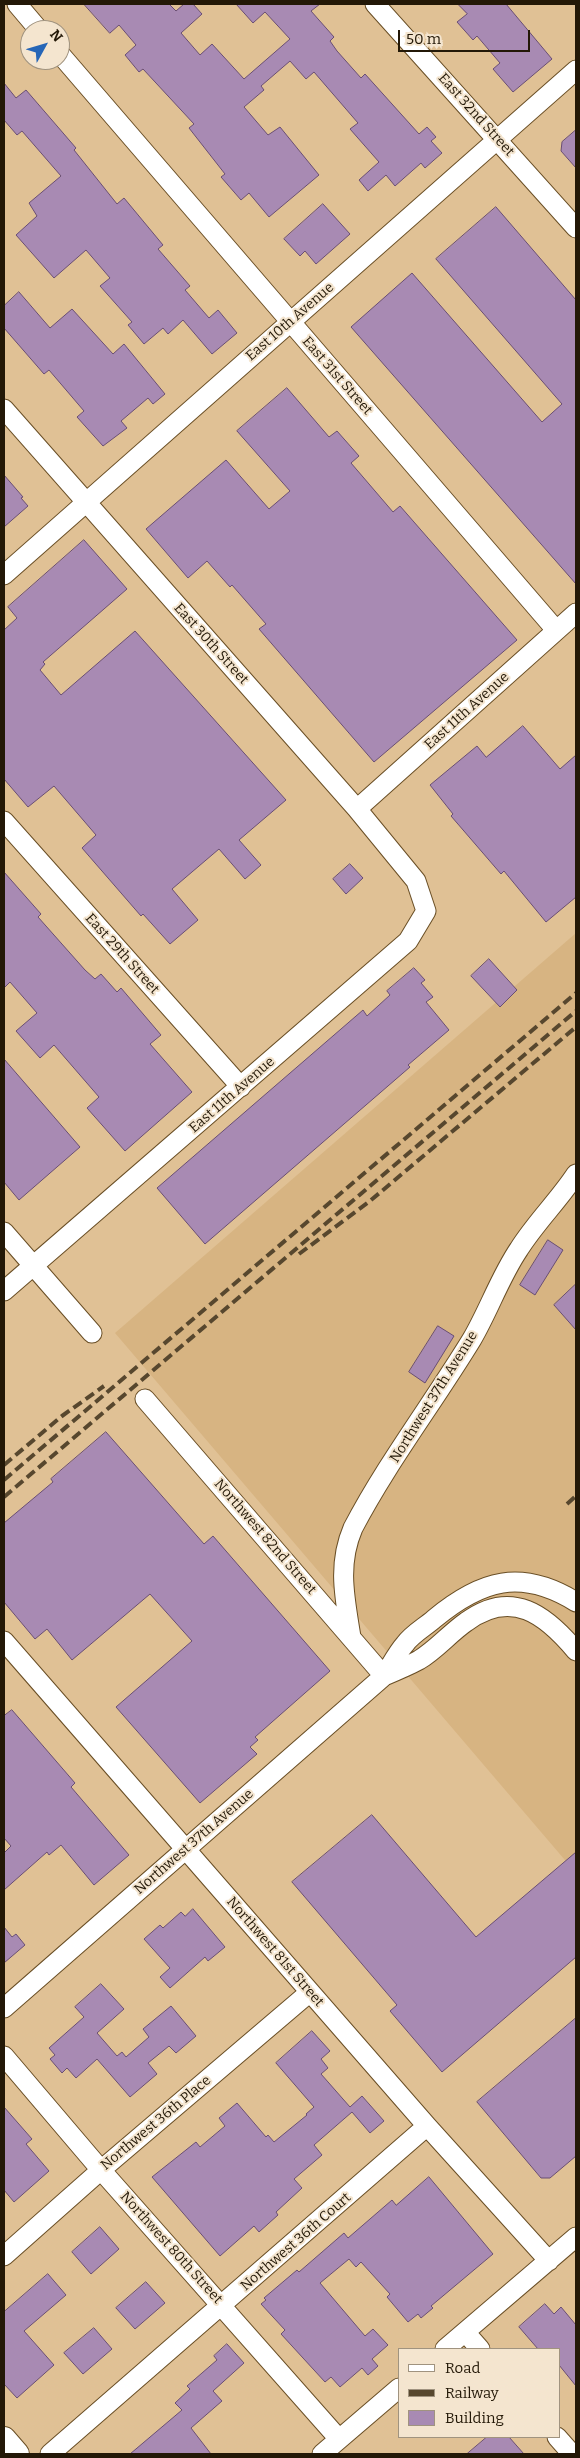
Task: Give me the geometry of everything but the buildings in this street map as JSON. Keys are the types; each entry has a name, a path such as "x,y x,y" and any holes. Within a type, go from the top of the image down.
{"main road":[{"path":"4,2439 17,2454"}],"street":[{"path":"17,4 31,20"},
{"name":"East 32nd Street","path":"375,4 576,228"},
{"name":"East 31st Street","path":"70,66 556,630"},
{"name":"East 10th Avenue","path":"4,575 576,70"},
{"name":"East 30th Street","path":"4,409 358,809 416,881"},
{"name":"East 11th Avenue","path":"358,809 576,613"},
{"name":"East 29th Street","path":"4,821 241,1088"},
{"name":"East 11th Avenue","path":"4,1291 241,1088 408,941 426,910 416,881"},
{"name":"Northwest 37th Avenue","path":"351,1637 342,1572 345,1549 353,1528 472,1338 503,1274 518,1250 536,1225 564,1194 576,1174"},
{"path":"4,1232 92,1333"},
{"name":"Northwest 82nd Street","path":"145,1399 384,1676"},
{"name":"Northwest 37th Avenue","path":"4,2008 384,1676 406,1642 452,1604 475,1590 494,1584 524,1583 552,1590 576,1602"},
{"name":"Northwest 37th Avenue","path":"384,1676 419,1660 475,1616 501,1608 518,1608 544,1617 557,1628 576,1651"},
{"name":"Northwest 81st Street","path":"4,1641 427,2126 549,2261"},
{"name":"Northwest 36th Place","path":"4,2256 101,2170 310,1992"},
{"name":"Northwest 80th Street","path":"4,2056 101,2170 340,2438"},
{"name":"Northwest 36th Court","path":"50,2454 427,2126"},
{"path":"446,2348 576,2238"},
{"path":"465,2332 479,2348"},
{"path":"322,2454 398,2389"},
{"path":"558,2438 572,2454"}],"shaded area":[{"path":"576,933 576,1873 115,1333"}],"railway":[{"path":"4,1480 576,993"},
{"path":"4,1497 576,1011"},
{"path":"299,1254 370,1201 576,1027"},
{"path":"4,1465 62,1416 104,1386"},
{"path":"567,1504 576,1496"}]}
